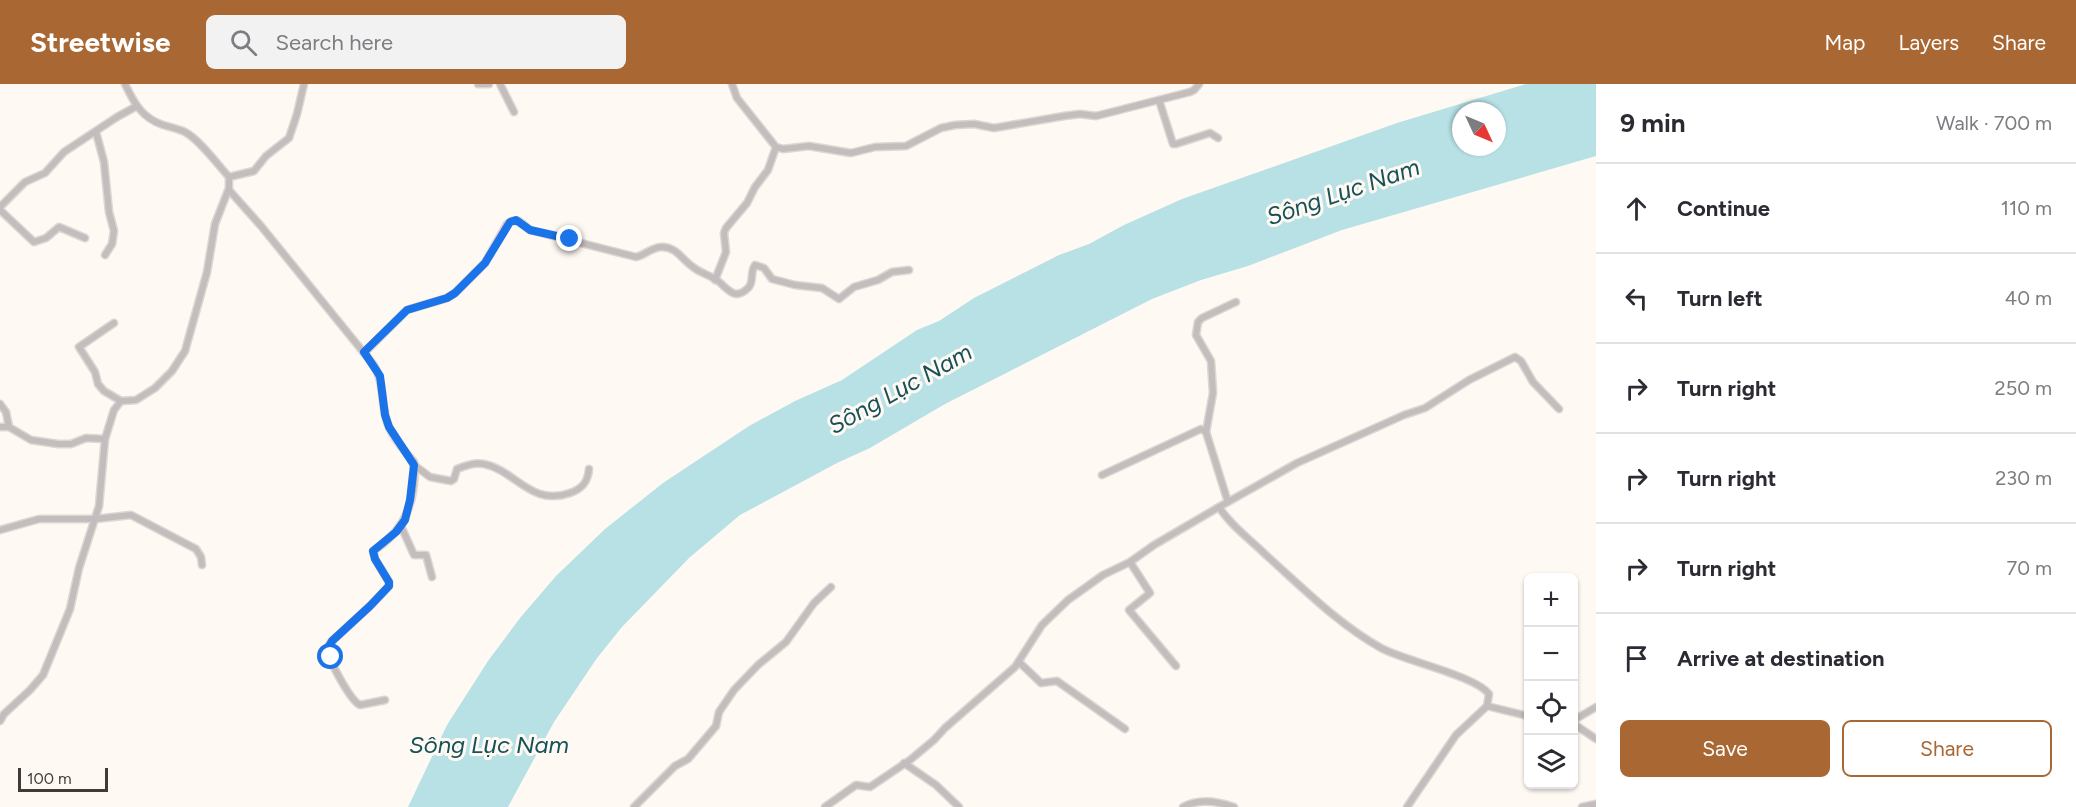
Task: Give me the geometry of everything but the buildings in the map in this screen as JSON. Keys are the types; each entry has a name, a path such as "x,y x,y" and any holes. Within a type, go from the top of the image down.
{"street":[{"path":"114,323 79,347 96,372 98,384 104,391 121,401 136,400 155,388 172,371 185,351 207,272 215,224 230,183 229,177 187,133 149,118 137,106 125,84"},
{"path":"229,177 254,171 266,156 289,138 304,84"},
{"path":"478,84 489,84"},
{"path":"500,84 514,112"},
{"path":"732,84 737,98 776,147 783,149 809,146 845,153 875,147 906,146 941,128 955,125 974,124 994,128 1080,114 1096,116 1194,90 1199,84"},
{"path":"1159,100 1173,144 1210,133 1218,138"},
{"path":"85,238 58,227 46,238 32,242 0,208 26,182 42,176 64,152 137,106"},
{"path":"96,132 104,162 109,212 114,231 112,244 105,255"},
{"path":"715,280 726,252 724,233 726,228 743,208 768,170 776,147"},
{"path":"229,190 364,352 380,376 385,415 389,427 414,465 427,475 451,481 457,469 482,463 501,471 527,489 558,496 581,489 589,469"},
{"path":"364,352 407,310 447,298 455,293 485,263 507,224 512,221 519,221 530,230 636,257 651,249 662,247 674,250 692,267 715,280 730,293 739,293 749,286 752,268 757,265 764,268 772,279 795,285 822,288 839,299 854,287 878,280 892,272 909,270"},
{"path":"1228,502 1206,432 1213,393 1211,361 1197,338 1196,329 1198,322 1207,315 1236,302"},
{"path":"825,807 856,785 870,787 934,740 1007,675 1019,662 1042,625 1085,587 1307,458 1425,408 1469,380 1515,357 1521,361 1533,382 1559,409"},
{"path":"0,721 2,713 30,690 43,675 73,601 80,568 99,506 105,439 114,410 121,401"},
{"path":"0,404 6,412 9,427"},
{"path":"0,426 9,427 27,439 58,444 71,444 86,438 105,439"},
{"path":"1102,475 1201,429 1206,432"},
{"path":"385,700 360,705 356,703 344,684 328,648 332,641 389,586 373,551 385,543 401,526 410,500 414,465"},
{"path":"1220,507 1265,554 1357,633 1401,657 1451,673 1485,689 1489,694 1487,706 1456,735 1407,807"},
{"path":"0,530 39,519 95,519 134,515 196,549 201,557 202,565"},
{"path":"401,526 414,555 426,555 432,577"},
{"path":"1130,562 1150,593 1129,610 1176,666"},
{"path":"634,807 675,766 688,759 716,726 719,712 734,690 758,665 786,642 814,603 831,587"},
{"path":"1019,662 1041,683 1057,681 1125,729"},
{"path":"1487,706 1524,715"},
{"path":"1578,719 1596,707"},
{"path":"1578,725 1596,739"},
{"path":"904,763 936,785 959,807"},
{"path":"1183,807 1204,800 1221,802 1233,807"},
{"path":"1582,807 1596,804"}],"water":[{"name":"Sông Lục Nam","path":"1526,84 1596,84 1596,156 1342,230 1152,299 945,404 870,448 740,515 689,558 622,627 597,658 554,722 508,807 408,807 447,725 488,661 520,618 556,576 605,529 663,483 749,426 795,401 842,380 917,330 939,321 974,298 1059,255 1089,244 1124,225 1182,199 1397,123 1452,106 1452,156 1506,156 1506,102 1466,102"}],"route":[{"path":"331,657 328,652 329,644 389,586 373,551 385,543 405,520 414,473 414,462 389,427 380,376 364,352 407,310 447,298 455,293 485,263 510,222 516,220 530,230 570,239"}]}
